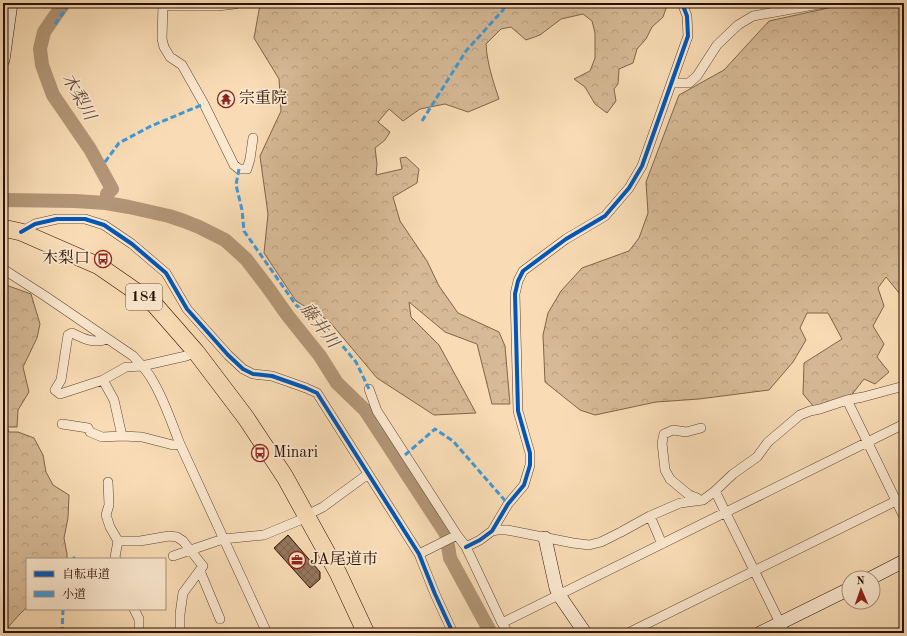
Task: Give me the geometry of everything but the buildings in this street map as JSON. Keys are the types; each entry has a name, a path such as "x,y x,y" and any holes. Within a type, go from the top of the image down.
{"highway":[{"name":"184","path":"3,228 22,232 99,266 154,304 196,352 246,418 285,477 338,573 366,633"}],"street":[{"path":"3,10 4,3"},
{"path":"3,60 11,3"},
{"path":"238,3 217,6 169,6 163,3 162,38 164,47 170,57 182,65 204,104 234,165 239,169 246,169 250,159 253,138"},
{"path":"466,547 480,540 492,531 508,504 524,485 530,465 530,452 518,411 515,294 518,281 523,271 566,239 605,216 629,188 642,166 688,36 687,16 682,3"},
{"path":"672,83 689,82 697,76 717,45 738,25 753,16 825,3"},
{"path":"22,232 35,224 57,219 85,219 104,225 132,244 166,273 187,308 228,355 243,369 253,374 272,376 317,393 368,474 423,552 435,594 453,633"},
{"path":"3,269 133,356 142,366 154,383 264,632"},
{"path":"107,339 99,342 84,339 72,334 68,335 61,380 55,390 60,394 103,380 126,368 186,356 196,352"},
{"path":"103,380 114,400 122,436"},
{"path":"492,531 507,530 589,545 601,542 650,516 680,503 703,500 733,474 757,457 768,442 800,415 810,411 820,410 847,400 904,386"},
{"path":"369,389 377,411 455,536 466,547 508,633"},
{"path":"847,400 868,442 900,499 904,517"},
{"path":"62,424 88,428 90,432 102,437 142,437 173,445 180,444"},
{"path":"502,623 904,424"},
{"path":"699,500 689,495 670,478 665,470 662,443 664,434 673,430 686,432 701,428"},
{"path":"173,556 223,538 264,535 300,520 323,507 368,474"},
{"path":"108,482 108,505 106,515 110,527 118,541 116,558"},
{"path":"714,491 726,512 783,628"},
{"path":"628,633 900,499"},
{"path":"650,516 662,544"},
{"path":"118,541 140,541 169,536 177,538 183,541 203,566 183,593 180,614 180,633"},
{"path":"423,552 455,536"},
{"path":"545,538 556,588 559,595 585,633"},
{"path":"881,573 904,561"},
{"path":"200,571 220,619"},
{"path":"760,633 783,628 841,594"},
{"path":"134,610 138,619 140,633"}],"green space":[{"path":"261,3 668,3 663,17 652,27 646,39 637,49 633,63 619,69 618,84 614,89 616,101 607,113 595,104 585,87 574,79 590,71 595,58 595,33 592,21 583,14 561,19 540,35 526,40 511,27 501,29 486,44 489,65 499,99 468,112 445,104 420,109 403,121 389,109 378,122 390,132 385,140 375,148 377,164 376,175 402,169 400,158 406,157 419,169 417,183 393,197 400,221 427,261 439,286 458,313 499,332 505,346 510,404 492,404 477,344 445,332 409,302 411,317 439,345 476,413 434,415 377,378 329,321 296,301 264,253 268,214 260,156 281,111 279,79 254,38"},
{"path":"851,3 904,3 904,295 900,294 886,277 878,288 884,306 873,326 884,344 877,357 889,372 875,384 864,379 850,397 815,408 803,394 804,363 842,339 828,313 807,313 800,328 806,340 793,362 769,390 699,399 656,402 595,415 580,410 545,382 543,335 548,313 561,291 582,268 629,251 639,238 648,213 646,182 679,95 724,70 769,21"},
{"path":"3,284 31,294 40,324 37,338 23,367 29,392 18,410 17,427 7,427 9,432 18,432 34,438 43,455 46,472 53,485 69,495 68,518 64,538 67,558 26,558 26,608 3,633"}],"waterway":[{"name":"木梨川","path":"64,3 44,32 40,49 42,65 53,95 90,149 112,189 107,194 106,203"},
{"name":"藤井川","path":"3,200 75,201 106,203 129,207 184,221 225,240 246,259 320,356 337,383 365,410 446,534 450,558 491,633"}],"marked path":[{"path":"55,24 70,3"},
{"path":"422,121 466,51 503,10 506,3"},
{"path":"105,162 119,143 151,126 204,104"},
{"path":"239,169 236,185 242,210 244,231 296,305 335,337 356,362 369,389"},
{"path":"405,455 435,429 453,441 508,504"},
{"path":"62,633 63,610"}],"cycle path":[{"path":"466,547 480,540 492,531 508,504 524,485 530,465 530,453 518,411 515,294 518,281 523,271 566,239 605,216 629,188 642,166 688,36 687,16 682,3"},
{"path":"21,232 35,224 57,219 85,219 104,225 132,244 166,273 187,309 228,355 243,369 253,374 272,376 317,393 419,554 453,633"}],"place":[{"name":"宗重院","path":"226,99"},
{"name":"木梨口","path":"103,259"},
{"name":"Minari","path":"260,453"},
{"name":"JA尾道市","path":"297,560"}]}
